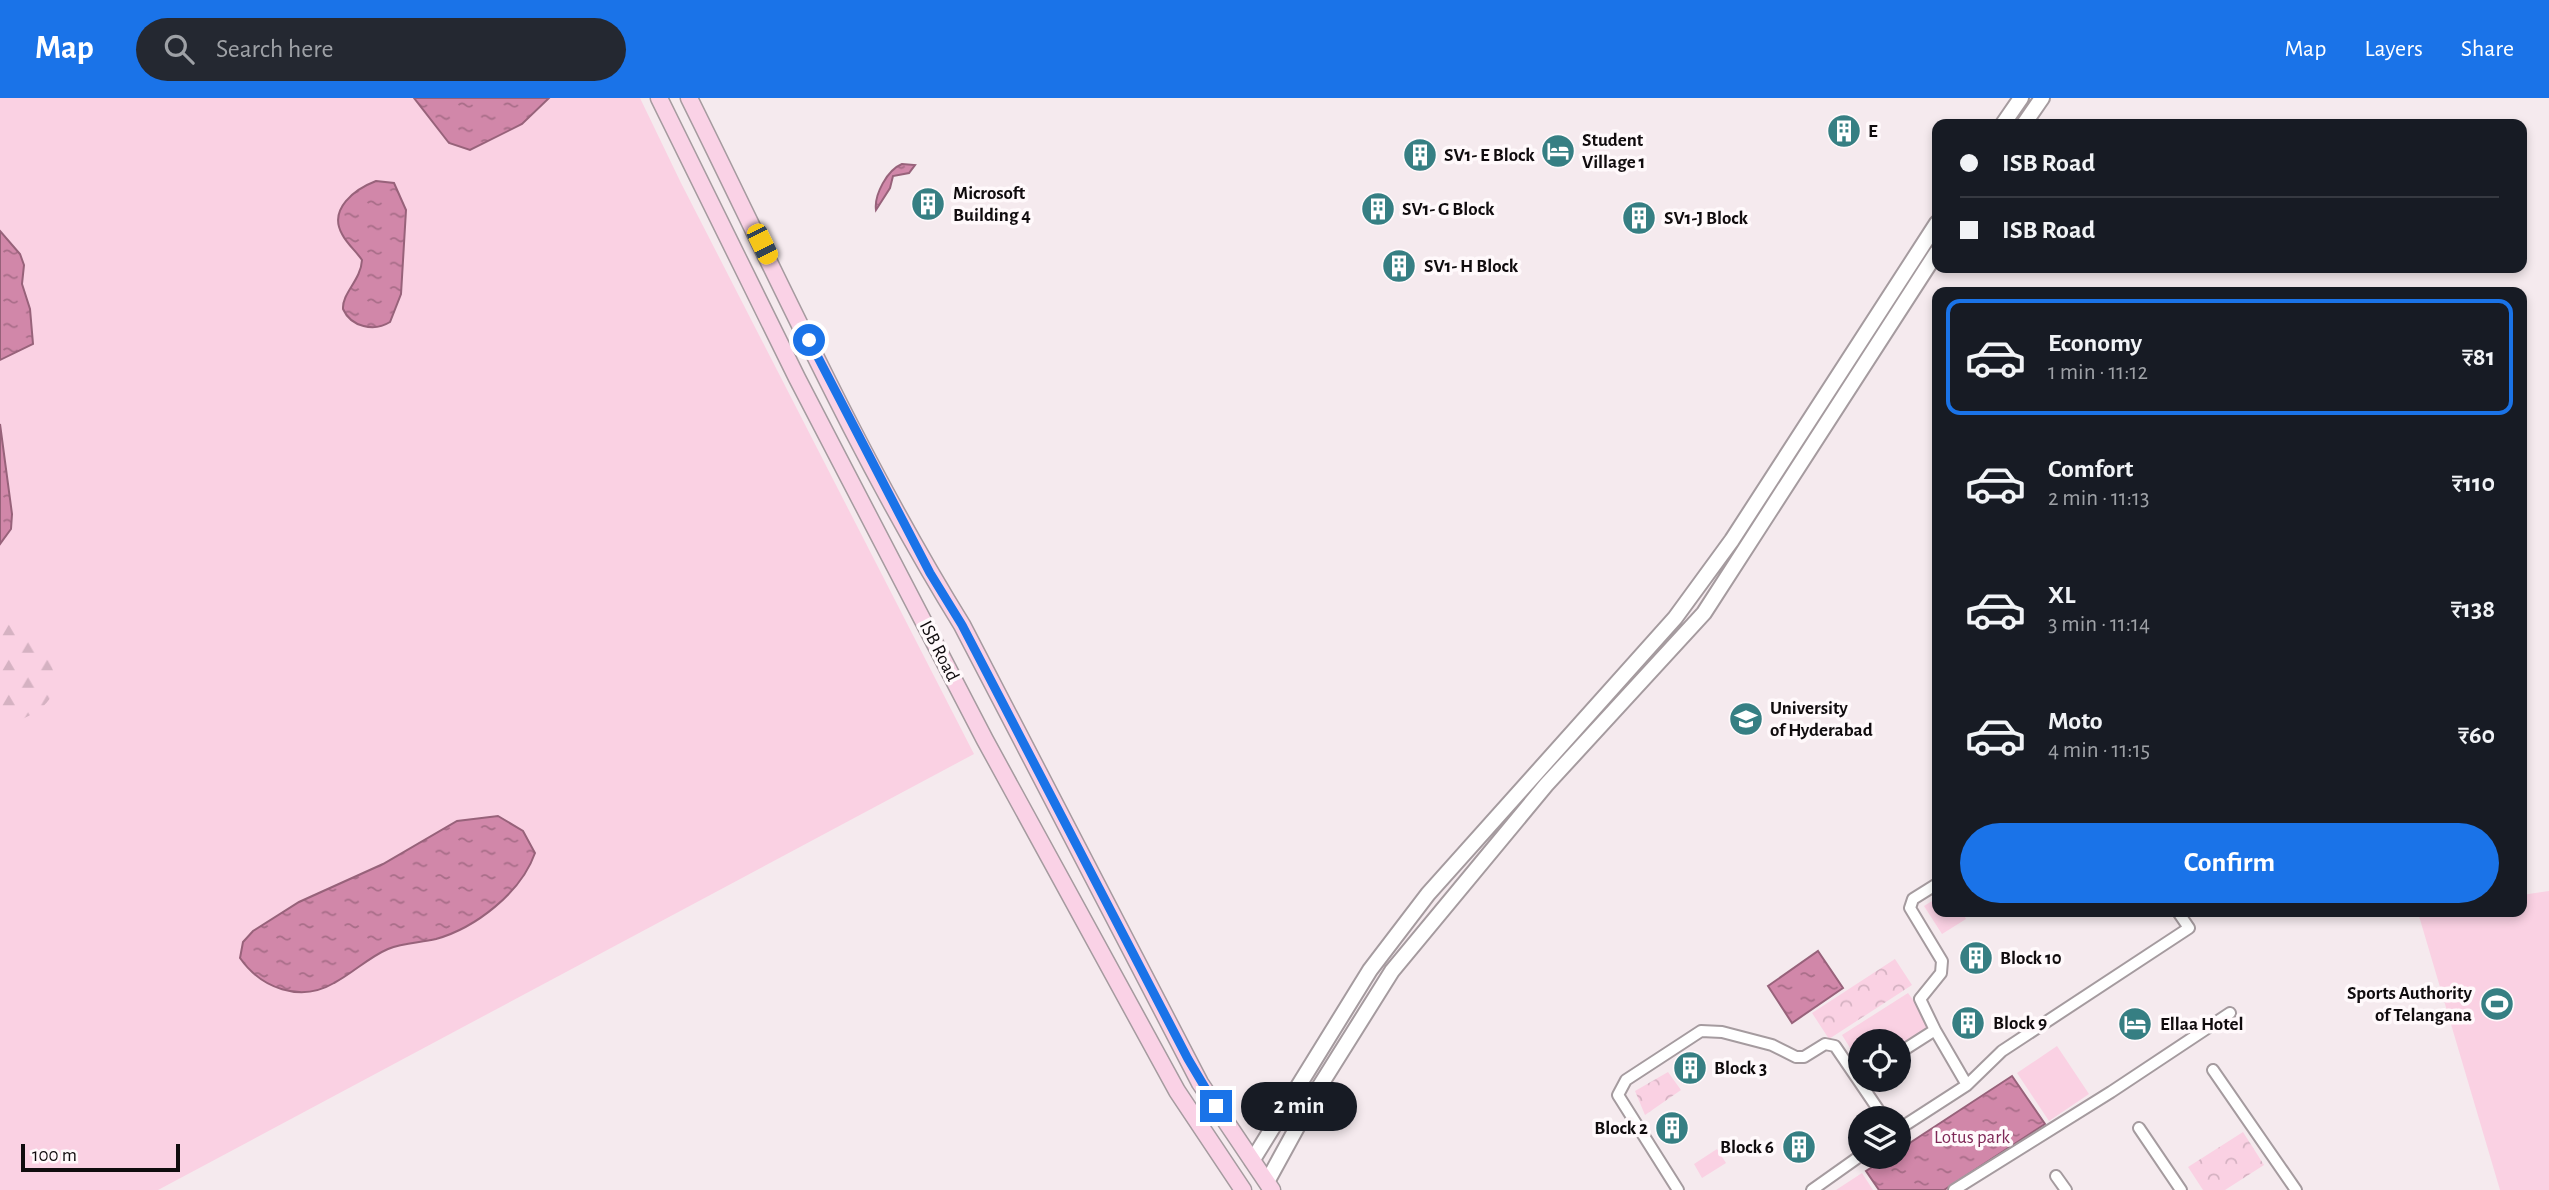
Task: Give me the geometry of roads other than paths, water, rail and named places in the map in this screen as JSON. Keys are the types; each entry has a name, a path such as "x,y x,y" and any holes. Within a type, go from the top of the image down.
{"main road":[{"name":"ISB Road","path":"659,98 797,378 985,740 1177,1091 1243,1190"},
{"name":"ISB Road","path":"689,98 832,386 930,573 962,625 1200,1083 1270,1186"}],"street":[{"path":"2007,119 2021,98"},
{"path":"2027,119 2042,98"},
{"path":"1252,1161 1370,970 1428,894 1675,618 1724,551 1932,231"},
{"path":"1270,1186 1318,1089 1392,971 1546,785 1704,613 1932,260"},
{"path":"1932,887 1913,899 1910,908 1942,961 1941,973 1920,999 1968,1085"},
{"path":"1911,1121 1968,1085 2002,1052 2189,928 2181,917"},
{"path":"1954,1190 2230,1013"},
{"path":"1911,1045 1935,1030"},
{"path":"1678,1190 1618,1095 1626,1080 1701,1031 1722,1032 1772,1045 1796,1057 1804,1057 1830,1044 1848,1065"},
{"path":"2213,1070 2295,1190"},
{"path":"2139,1128 2181,1190"},
{"path":"1812,1190 1848,1164"},
{"path":"2056,1176 2066,1190"}],"water":[{"path":"414,98 549,98 522,124 470,150 449,143"},
{"path":"902,164 915,165 909,173 893,176 890,188 876,210 877,197 883,184 891,172"},
{"path":"376,181 394,183 406,210 401,294 390,322 370,327 351,320 343,309 345,297 358,274 362,260 342,234 338,216 352,195"},
{"path":"0,231 20,254 24,265 22,284 30,309 33,344 0,360"},
{"path":"0,424 12,514 11,529 0,544"},
{"path":"498,816 523,831 535,853 519,882 508,895 466,927 436,939 388,949 334,983 308,992 295,992 270,984 249,969 240,958 243,942 253,931 299,902 383,864 457,821"},
{"path":"1818,951 1843,988 1792,1023 1768,986"},
{"name":"Lotus park","path":"2012,1076 2045,1124 1944,1190 1879,1190 1866,1171 1911,1169 1911,1142"}],"place":[{"name":"E","path":"1844,131"},
{"name":"Student Village 1","path":"1558,151"},
{"name":"SV1- E Block","path":"1420,155"},
{"name":"Microsoft Building 4","path":"928,204"},
{"name":"SV1- G Block","path":"1378,209"},
{"name":"SV1-J Block","path":"1639,218"},
{"name":"SV1- H Block","path":"1399,266"},
{"name":"University of Hyderabad","path":"1746,719"},
{"name":"Block 10","path":"1976,958"},
{"name":"Sports Authority of Telangana","path":"2497,1004"},
{"name":"Block 9","path":"1968,1023"},
{"name":"Ellaa Hotel","path":"2135,1024"},
{"name":"Block 3","path":"1690,1068"},
{"name":"Block 2","path":"1672,1128"},
{"name":"Block 6","path":"1799,1147"}]}
